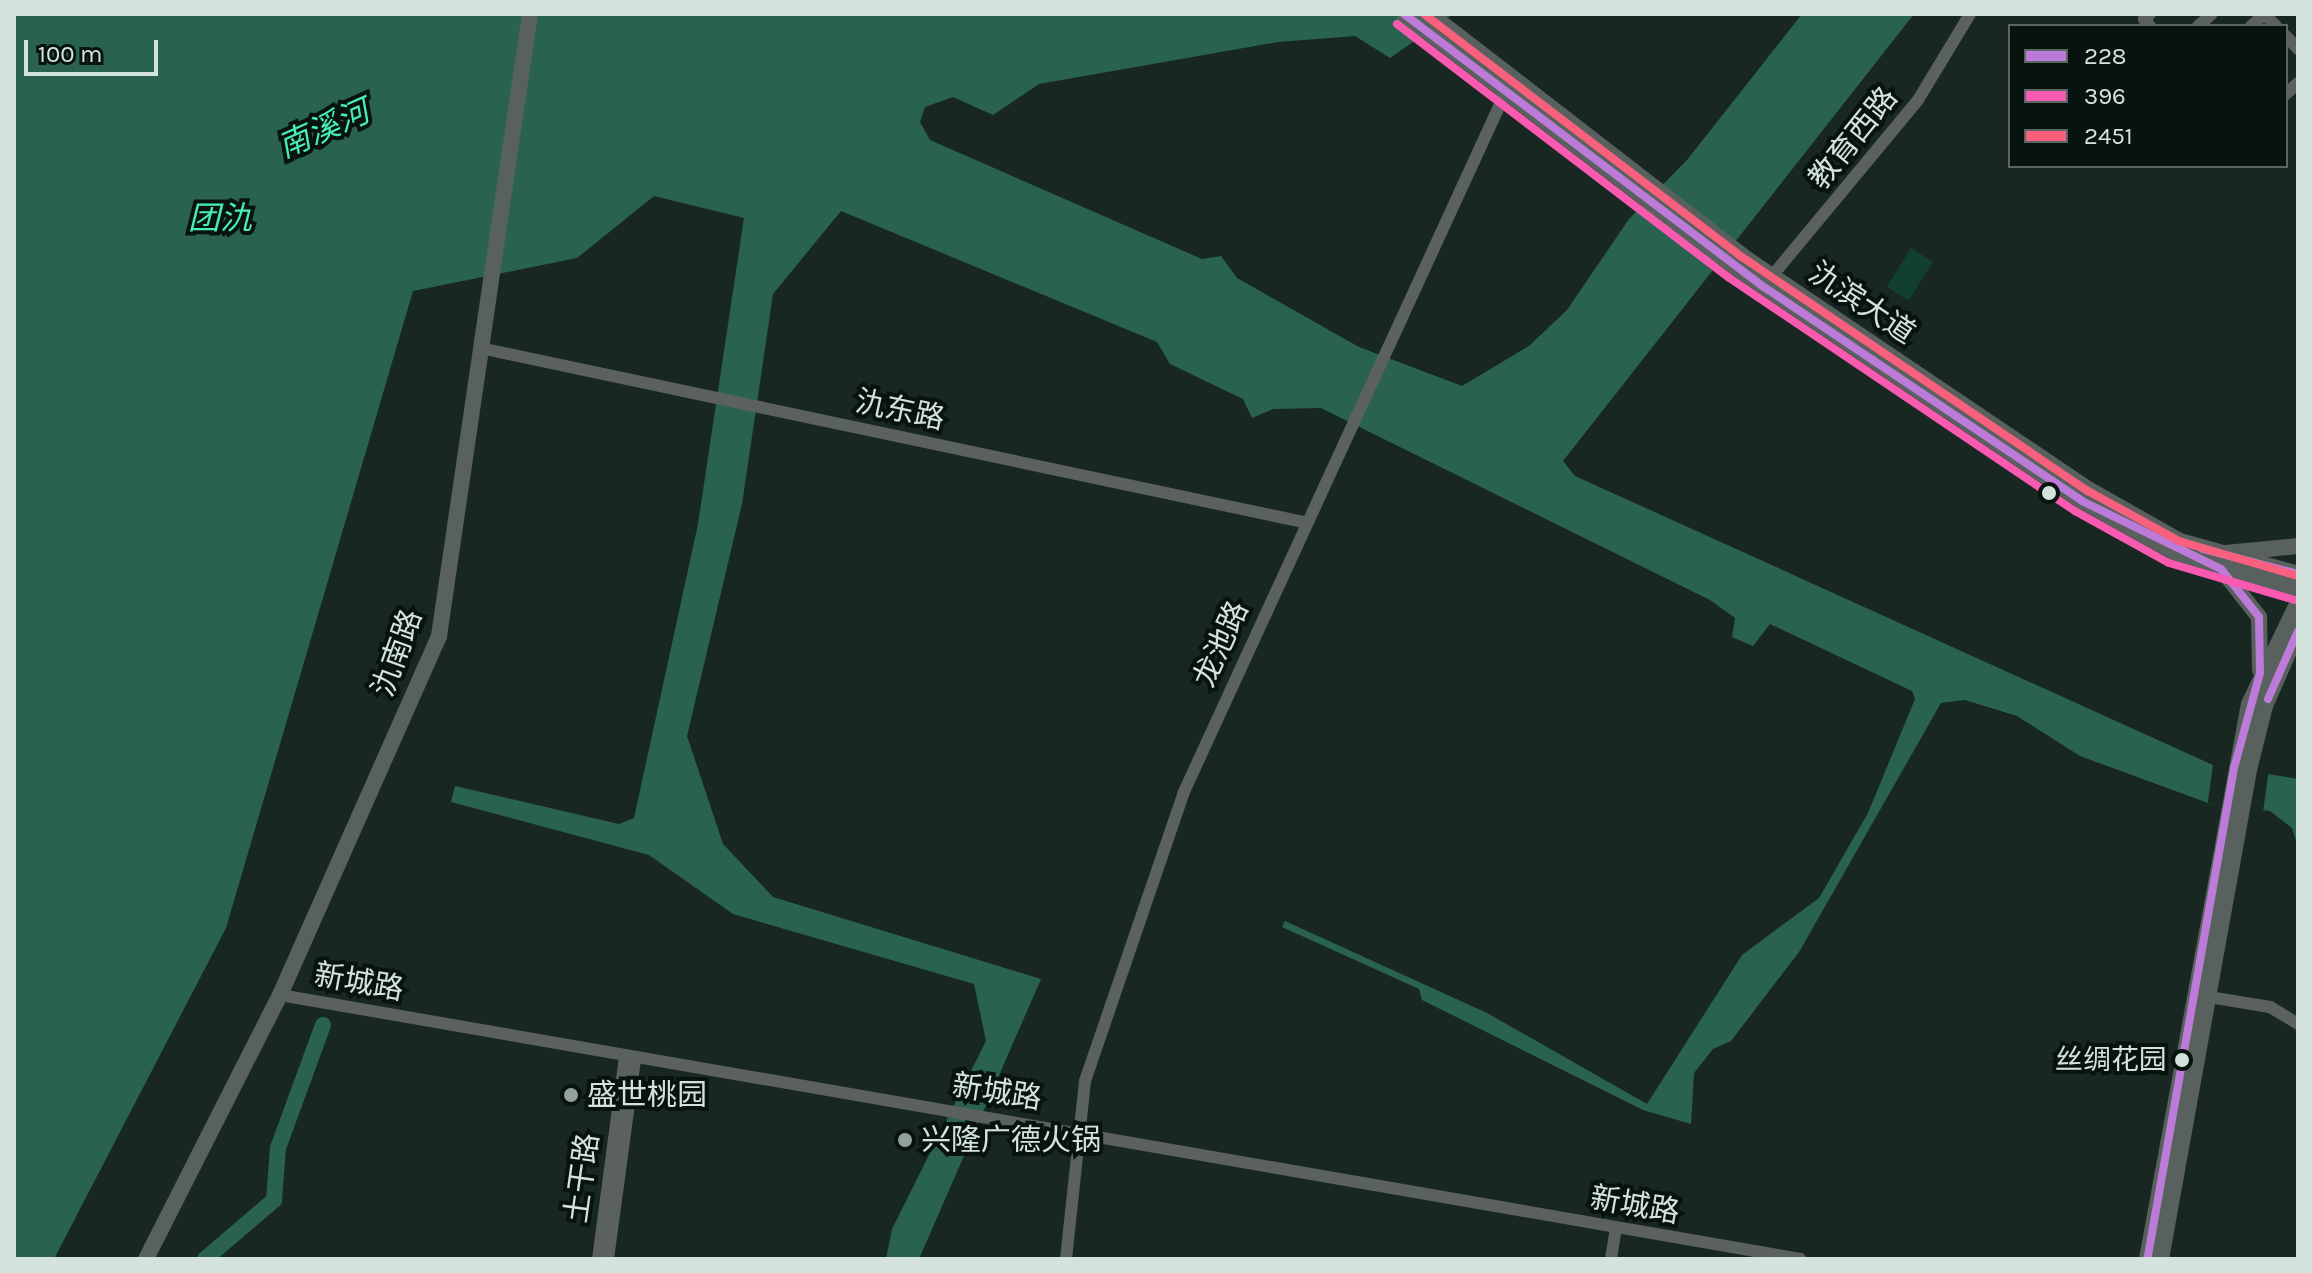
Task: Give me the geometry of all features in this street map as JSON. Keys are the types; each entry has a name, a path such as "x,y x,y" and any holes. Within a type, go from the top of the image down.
{"main road":[{"name":"氿南路","path":"146,1259 280,995 439,636 494,293 530,14"},
{"name":"氿滨大道","path":"1404,14 1444,35 1642,190 1740,262 2088,489 2218,561 2298,589"},
{"name":"氿滨大道","path":"1430,14 1444,35"},
{"path":"2161,1259 2209,997 2235,807 2260,673 2259,617 2218,561 2298,546"},
{"name":"氿滨大道","path":"2218,561 2298,574"},
{"path":"2260,673 2298,602"},
{"path":"2241,769 2278,669 2298,631"},
{"path":"2278,669 2298,653"},
{"path":"2147,1259 2235,807"}],"street":[{"name":"教育西路","path":"1768,281 1918,100 1970,14"},
{"name":"龙池路","path":"1066,1259 1085,1081 1183,794 1303,522 1347,440 1508,86"},
{"name":"氿东路","path":"485,349 1303,522"},
{"name":"新城路","path":"280,995 1800,1259"},
{"path":"2209,997 2270,1007 2298,1024"},
{"name":"土干路","path":"598,1259 630,1057"},
{"name":"土干路","path":"608,1259 630,1057"},
{"path":"1611,1259 1616,1228"}],"shaded area":[{"path":"1911,248 1933,262 1909,301 1887,287"}],"water":[{"name":"团氿","path":"14,14 1453,14 1390,58 1355,36 1278,42 1039,84 993,115 953,97 925,107 920,122 930,140 1202,259 1221,256 1237,278 1359,347 1462,386 1529,346 1567,310 1629,219 1687,160 1802,14 1914,14 1563,461 1575,476 2213,765 2298,779 2298,847 2292,828 2270,811 2208,803 2080,756 2017,716 1965,700 1941,703 1799,952 1731,1041 1713,1049 1694,1073 1691,1124 1643,1110 1422,1000 1419,989 1282,927 1285,921 1487,1013 1647,1104 1742,955 1819,898 1868,813 1915,699 1912,691 1770,624 1753,646 1732,637 1735,618 1710,600 1321,408 1273,409 1252,418 1243,399 1170,364 1157,342 841,211 773,294 742,504 687,736 723,844 773,897 1041,979 919,1259 886,1259 892,1229 986,1041 974,984 733,914 649,855 451,802 455,786 619,824 634,818 698,524 744,218 654,196 577,258 413,291 226,928 54,1259 14,1259"}],"pier":[{"path":"2213,765 2268,773 2263,810 2208,803"}],"waterway":[{"path":"205,1259 274,1200 278,1148 323,1025"}],"transit line":[{"name":"228","path":"1404,14 1764,287 2082,501 2221,569 2259,617 2260,673 2234,768 2147,1259"},
{"name":"2451","path":"1424,14 1742,257 2088,491 2179,541 2298,576"},
{"name":"396","path":"1397,24 1728,277 2075,511 2169,563 2295,600"},
{"name":"228","path":"2203,549 2298,574"},
{"name":"228","path":"2268,699 2298,631"}],"place":[{"name":"丝绸花园","path":"2182,1060"},
{"name":"盛世桃园","path":"571,1095"},
{"name":"兴隆广德火锅","path":"905,1140"}],"water label":[{"name":"南溪河","path":"324,130"}]}
